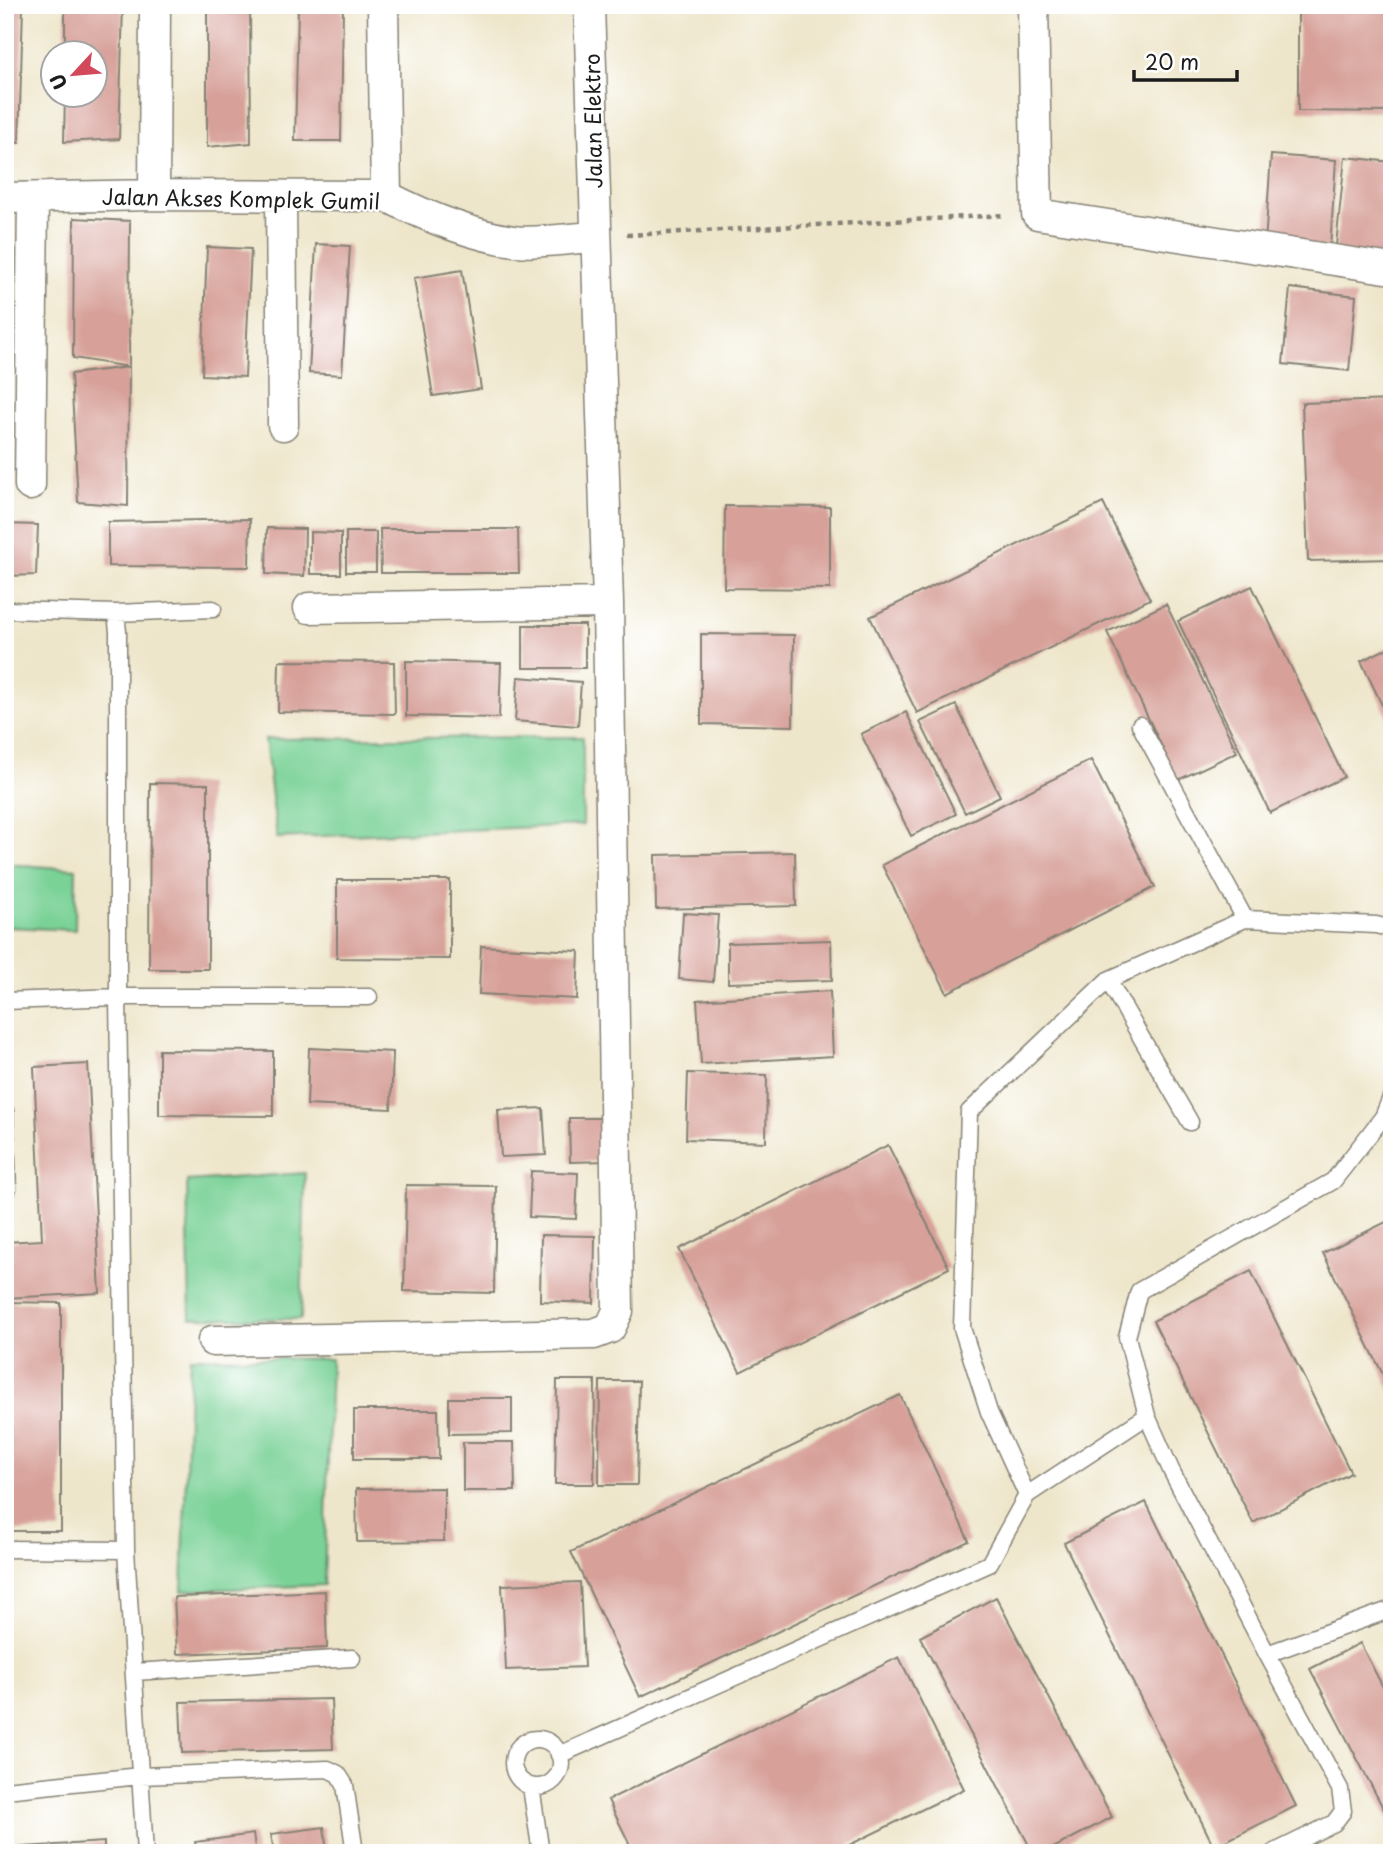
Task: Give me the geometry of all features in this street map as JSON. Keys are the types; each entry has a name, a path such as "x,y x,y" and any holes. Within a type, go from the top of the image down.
{"street":[{"path":"154,195 155,5"},
{"path":"383,5 386,196"},
{"name":"Jalan Elektro","path":"213,1341 594,1334 610,1328 618,1311 608,603 609,236 589,5"},
{"path":"1033,5 1037,214 1392,269"},
{"name":"Jalan Akses Komplek Gumil","path":"19,198 154,195 386,196 442,221 515,241 609,236"},
{"path":"281,196 283,425"},
{"path":"19,198 30,485"},
{"path":"309,608 608,603"}],"lane":[{"path":"5,610 116,614 213,608"},
{"path":"116,614 126,1550 145,1853"},
{"path":"1140,725 1245,919"},
{"path":"1027,1495 989,1412 962,1328 970,1112 1108,980 1245,919 1376,925 1392,929"},
{"path":"1108,980 1190,1122"},
{"path":"5,1001 118,997 369,997"},
{"path":"1273,1853 1334,1823 1343,1811 1340,1789 1266,1654 1171,1470 1147,1416 1127,1337 1139,1291 1332,1181 1383,1117 1392,1096"},
{"path":"5,1110 8,1189"},
{"path":"559,1755 989,1564 1027,1495 1147,1416"},
{"path":"5,1549 126,1550"},
{"path":"1266,1654 1392,1609"},
{"path":"134,1672 352,1658"},
{"path":"538,1739 554,1747 561,1763 555,1779 540,1787 531,1787 524,1783 513,1769 516,1751 529,1740 538,1739"},
{"path":"5,1790 140,1776 328,1769 338,1774 345,1785 355,1853"},
{"path":"531,1787 541,1853"}],"path":[{"path":"609,236 1037,214"}],"green space":[{"path":"583,737 583,825 277,838 265,739"},
{"path":"5,864 76,869 75,930 5,927"},
{"path":"305,1173 301,1319 190,1318 187,1181"},
{"path":"190,1357 331,1359 324,1585 182,1591"}],"building":[{"path":"5,5 23,6 19,143 5,142"},
{"path":"65,5 123,5 119,139 64,142 65,108 108,108 108,38 65,38"},
{"path":"207,5 250,5 251,143 207,147"},
{"path":"298,5 343,5 341,141 295,141"},
{"path":"1298,5 1392,5 1392,112 1298,111"},
{"path":"1271,155 1336,160 1330,248 1265,244"},
{"path":"1345,157 1392,162 1390,261 1335,255"},
{"path":"74,218 130,221 129,367 73,358"},
{"path":"316,244 350,246 342,375 309,373"},
{"path":"207,247 251,249 245,377 202,375"},
{"path":"462,270 481,389 433,396 414,278"},
{"path":"1290,288 1356,296 1349,371 1283,364"},
{"path":"129,367 128,506 78,502 71,374"},
{"path":"1392,400 1392,559 1308,561 1302,403"},
{"path":"1103,503 1150,599 917,713 870,617"},
{"path":"725,506 830,507 830,589 724,588"},
{"path":"250,519 249,567 108,566 108,522"},
{"path":"5,524 38,525 36,575 5,576"},
{"path":"267,528 305,529 304,576 266,574"},
{"path":"380,529 518,529 519,573 381,573"},
{"path":"310,532 341,533 341,574 310,574"},
{"path":"346,532 376,532 376,572 346,572"},
{"path":"1252,586 1344,777 1270,813 1178,621"},
{"path":"1166,604 1237,752 1178,780 1107,632"},
{"path":"523,625 585,625 585,668 523,668"},
{"path":"701,634 794,635 793,726 701,724"},
{"path":"1392,646 1392,726 1361,661"},
{"path":"279,661 394,662 395,714 278,712"},
{"path":"406,661 501,663 499,718 406,716"},
{"path":"518,677 581,682 578,726 515,721"},
{"path":"956,705 1000,796 965,813 920,722"},
{"path":"906,712 956,814 911,836 861,734"},
{"path":"1091,760 1155,887 947,993 882,865"},
{"path":"150,783 208,784 208,969 149,969"},
{"path":"795,852 796,906 656,909 655,855"},
{"path":"337,880 450,880 450,959 337,958"},
{"path":"683,913 718,915 713,982 679,979"},
{"path":"831,940 832,980 728,983 728,943"},
{"path":"481,946 579,951 577,999 479,994"},
{"path":"830,991 833,1056 701,1064 697,1000"},
{"path":"309,1048 393,1052 391,1109 307,1105"},
{"path":"159,1050 273,1051 273,1116 159,1115"},
{"path":"88,1064 100,1293 5,1298 5,1242 42,1240 34,1067"},
{"path":"688,1073 767,1075 766,1142 686,1139"},
{"path":"543,1108 546,1155 501,1157 498,1110"},
{"path":"569,1118 609,1118 610,1161 570,1162"},
{"path":"888,1145 949,1268 740,1372 679,1249"},
{"path":"531,1171 578,1173 576,1219 529,1217"},
{"path":"406,1185 496,1186 494,1293 404,1291"},
{"path":"1392,1219 1392,1393 1323,1253"},
{"path":"541,1235 595,1236 594,1303 540,1301"},
{"path":"1251,1271 1351,1473 1253,1523 1153,1321"},
{"path":"5,1302 61,1303 61,1531 5,1531"},
{"path":"557,1380 595,1380 594,1484 555,1484"},
{"path":"600,1381 639,1381 637,1485 599,1485"},
{"path":"900,1395 969,1541 640,1697 571,1552"},
{"path":"449,1398 512,1398 512,1433 449,1434"},
{"path":"354,1410 438,1410 439,1459 354,1459"},
{"path":"463,1442 514,1442 515,1491 463,1491"},
{"path":"444,1488 444,1541 357,1542 356,1489"},
{"path":"1146,1502 1296,1806 1214,1847 1064,1543"},
{"path":"580,1582 584,1667 506,1670 502,1585"},
{"path":"325,1591 327,1648 177,1654 174,1597"},
{"path":"996,1597 1112,1817 1044,1853 1033,1853 920,1637"},
{"path":"1360,1643 1386,1693 1392,1690 1392,1825 1310,1669"},
{"path":"899,1657 964,1789 833,1853 634,1853 608,1800"},
{"path":"331,1699 333,1749 182,1753 180,1702"},
{"path":"324,1827 327,1853 274,1853 271,1834"},
{"path":"253,1834 256,1853 197,1853 195,1842"},
{"path":"104,1842 104,1853 9,1853 8,1848"}]}
